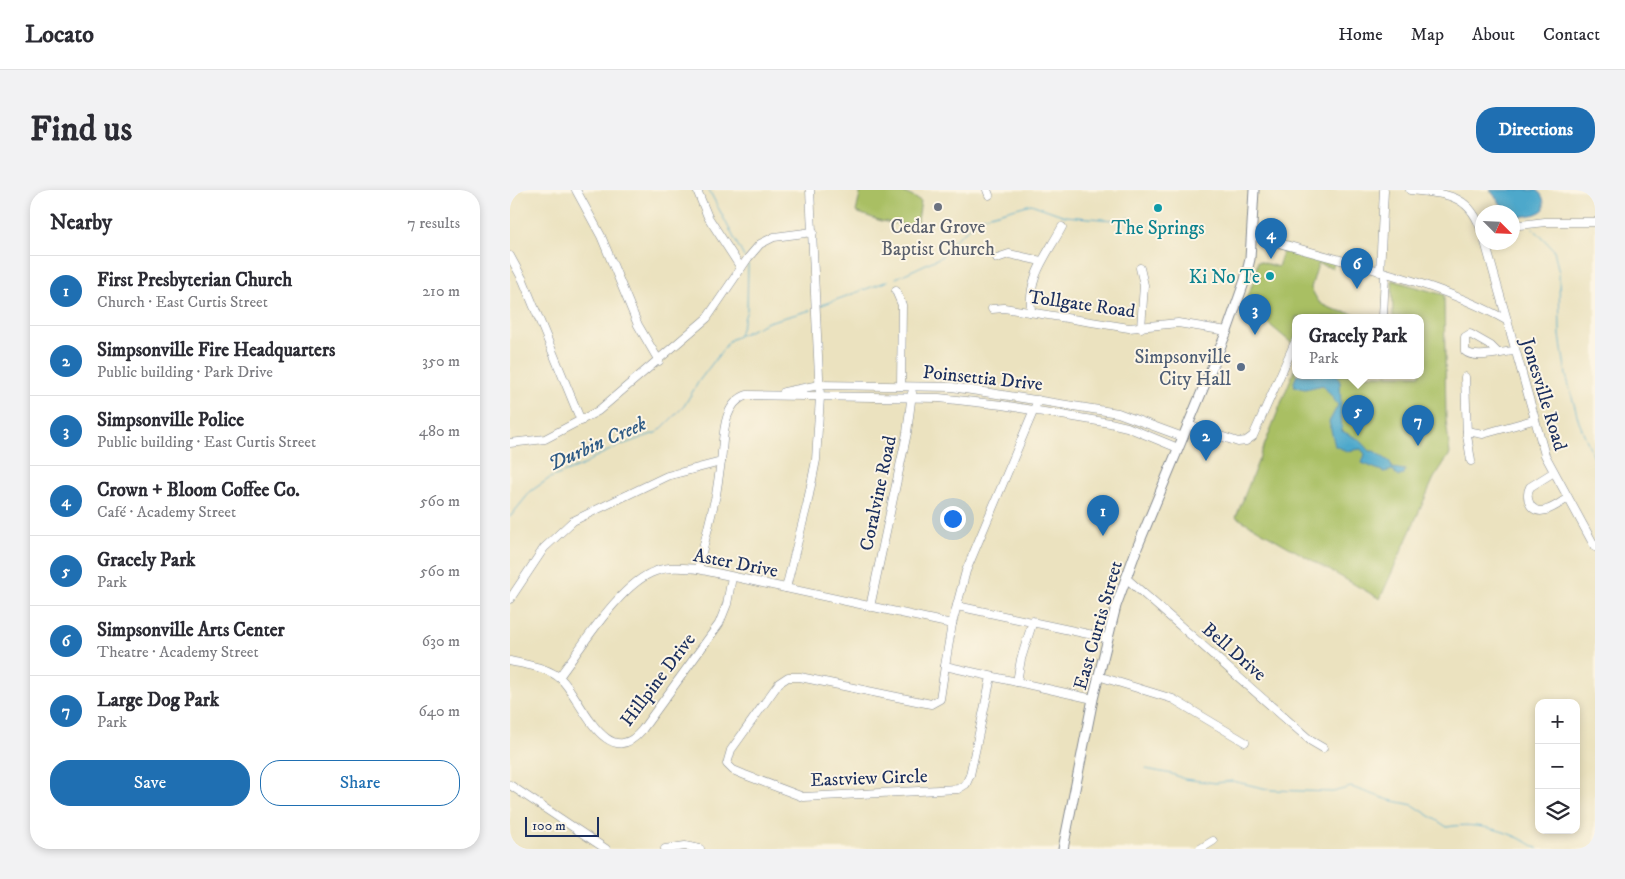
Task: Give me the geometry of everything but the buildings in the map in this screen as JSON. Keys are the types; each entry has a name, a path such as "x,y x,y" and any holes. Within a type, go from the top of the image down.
{"main road":[{"name":"East Curtis Street","path":"1063,849 1092,699 1107,638 1126,578 1227,331 1245,280 1252,234 1254,190"}],"street":[{"path":"576,190 601,236 640,330 659,361"},
{"path":"697,190 708,217 741,268"},
{"path":"786,588 807,505 816,460 820,397 810,190"},
{"path":"1383,314 1384,190"},
{"path":"1410,190 1461,200 1472,210 1475,216"},
{"path":"1520,225 1545,222 1595,222"},
{"path":"1031,312 1030,299 1033,280 1041,261 1062,227"},
{"path":"510,443 545,439 581,421 610,402 706,318 741,268 765,241 774,237 813,232"},
{"path":"1252,234 1454,294 1506,320"},
{"name":"Jonesville Road","path":"1487,250 1544,455 1595,547"},
{"path":"997,258 1009,254 1041,261"},
{"path":"510,256 523,280 581,421"},
{"path":"1140,268 1144,285 1141,328"},
{"path":"896,291 902,305 901,386"},
{"name":"Tollgate Road","path":"992,309 1031,312 1128,328 1178,323 1227,331"},
{"path":"1188,424 1238,442 1246,441 1253,436 1292,349"},
{"path":"1497,352 1514,351"},
{"path":"1466,377 1467,431 1471,462"},
{"name":"Poinsettia Drive","path":"775,394 819,385 952,387 1118,413 1183,436"},
{"name":"Coralvine Road","path":"870,607 907,433 913,386"},
{"name":"Poinsettia Drive","path":"698,569 716,495 726,418 734,403 747,394 820,397 912,397 964,400 1110,422 1128,427 1178,448"},
{"path":"1038,400 973,554 952,624 945,666 1092,699"},
{"path":"1467,431 1483,434 1533,420"},
{"path":"510,599 544,548 573,521 667,476 721,462"},
{"path":"1554,472 1530,487 1527,494 1529,504 1543,511 1568,498"},
{"name":"Aster Drive","path":"559,677 616,603 635,582 663,569 678,567 698,569 952,624"},
{"name":"Hillpine Drive","path":"510,661 544,669 559,677 571,690 589,722 602,736 620,742 635,738 718,624 727,604 732,577"},
{"name":"Bell Drive","path":"1126,578 1310,741 1323,748"},
{"path":"957,606 1107,638"},
{"path":"1016,682 1033,621"},
{"name":"Eastview Circle","path":"945,666 940,699 931,704 800,677 786,678 780,683 731,750 728,764 733,770 803,796 958,789 967,783 970,775 991,676"},
{"path":"1098,676 1173,699 1245,742"},
{"path":"510,785 606,849"},
{"path":"1200,849 1213,841"},
{"path":"665,849 678,846 700,849"}],"green space":[{"path":"861,190 899,190 921,201 917,227 881,221 856,212"},
{"path":"1285,245 1334,263 1333,268 1318,264 1311,288 1319,302 1325,306 1355,314 1292,314 1292,343 1264,320 1240,312 1253,283 1258,261 1278,267"},
{"path":"1392,280 1444,295 1446,419 1450,454 1434,478 1380,599 1236,517 1292,376 1292,379 1424,379 1424,314 1393,314"}],"water":[{"path":"1490,190 1536,190 1542,196 1544,209 1533,215 1520,216 1520,205 1502,205"},
{"path":"1295,379 1339,379 1342,431 1360,440 1370,451 1374,451 1390,462 1392,468 1405,470 1404,474 1398,477 1393,470 1384,472 1362,463 1365,454 1361,449 1347,451 1335,446 1329,422 1338,405 1323,385 1305,389 1295,387"}],"waterway":[{"path":"709,190 744,257"},
{"name":"Durbin Creek","path":"896,278 941,257 953,241 983,217 1031,204 1065,216 1114,220 1129,218"},
{"path":"1533,228 1554,250 1559,273 1560,335 1566,375 1579,422 1595,460"},
{"path":"739,335 747,310 748,265"},
{"name":"Durbin Creek","path":"819,306 888,281"},
{"name":"Durbin Creek","path":"510,517 531,491 550,478 586,464 593,458 621,445 658,432 684,406 699,381 730,340 768,322 811,310"},
{"path":"1146,769 1172,774 1184,779 1216,783 1232,781 1272,790 1333,792 1351,787 1389,800 1413,805 1447,827 1471,826 1495,829 1518,838 1538,849"}],"place":[{"name":"Cedar Grove Baptist Church","path":"938,207"},
{"name":"The Springs","path":"1158,208"},
{"name":"Crown + Bloom Coffee Co.","path":"1271,259"},
{"name":"Ki No Te","path":"1270,276"},
{"name":"Simpsonville Arts Center","path":"1357,289"},
{"name":"Simpsonville Police","path":"1255,335"},
{"name":"Simpsonville City Hall","path":"1241,367"},
{"name":"Gracely Park","path":"1358,436"},
{"name":"Large Dog Park","path":"1418,446"},
{"name":"Simpsonville Fire Headquarters","path":"1206,461"},
{"name":"First Presbyterian Church","path":"1103,536"}]}
